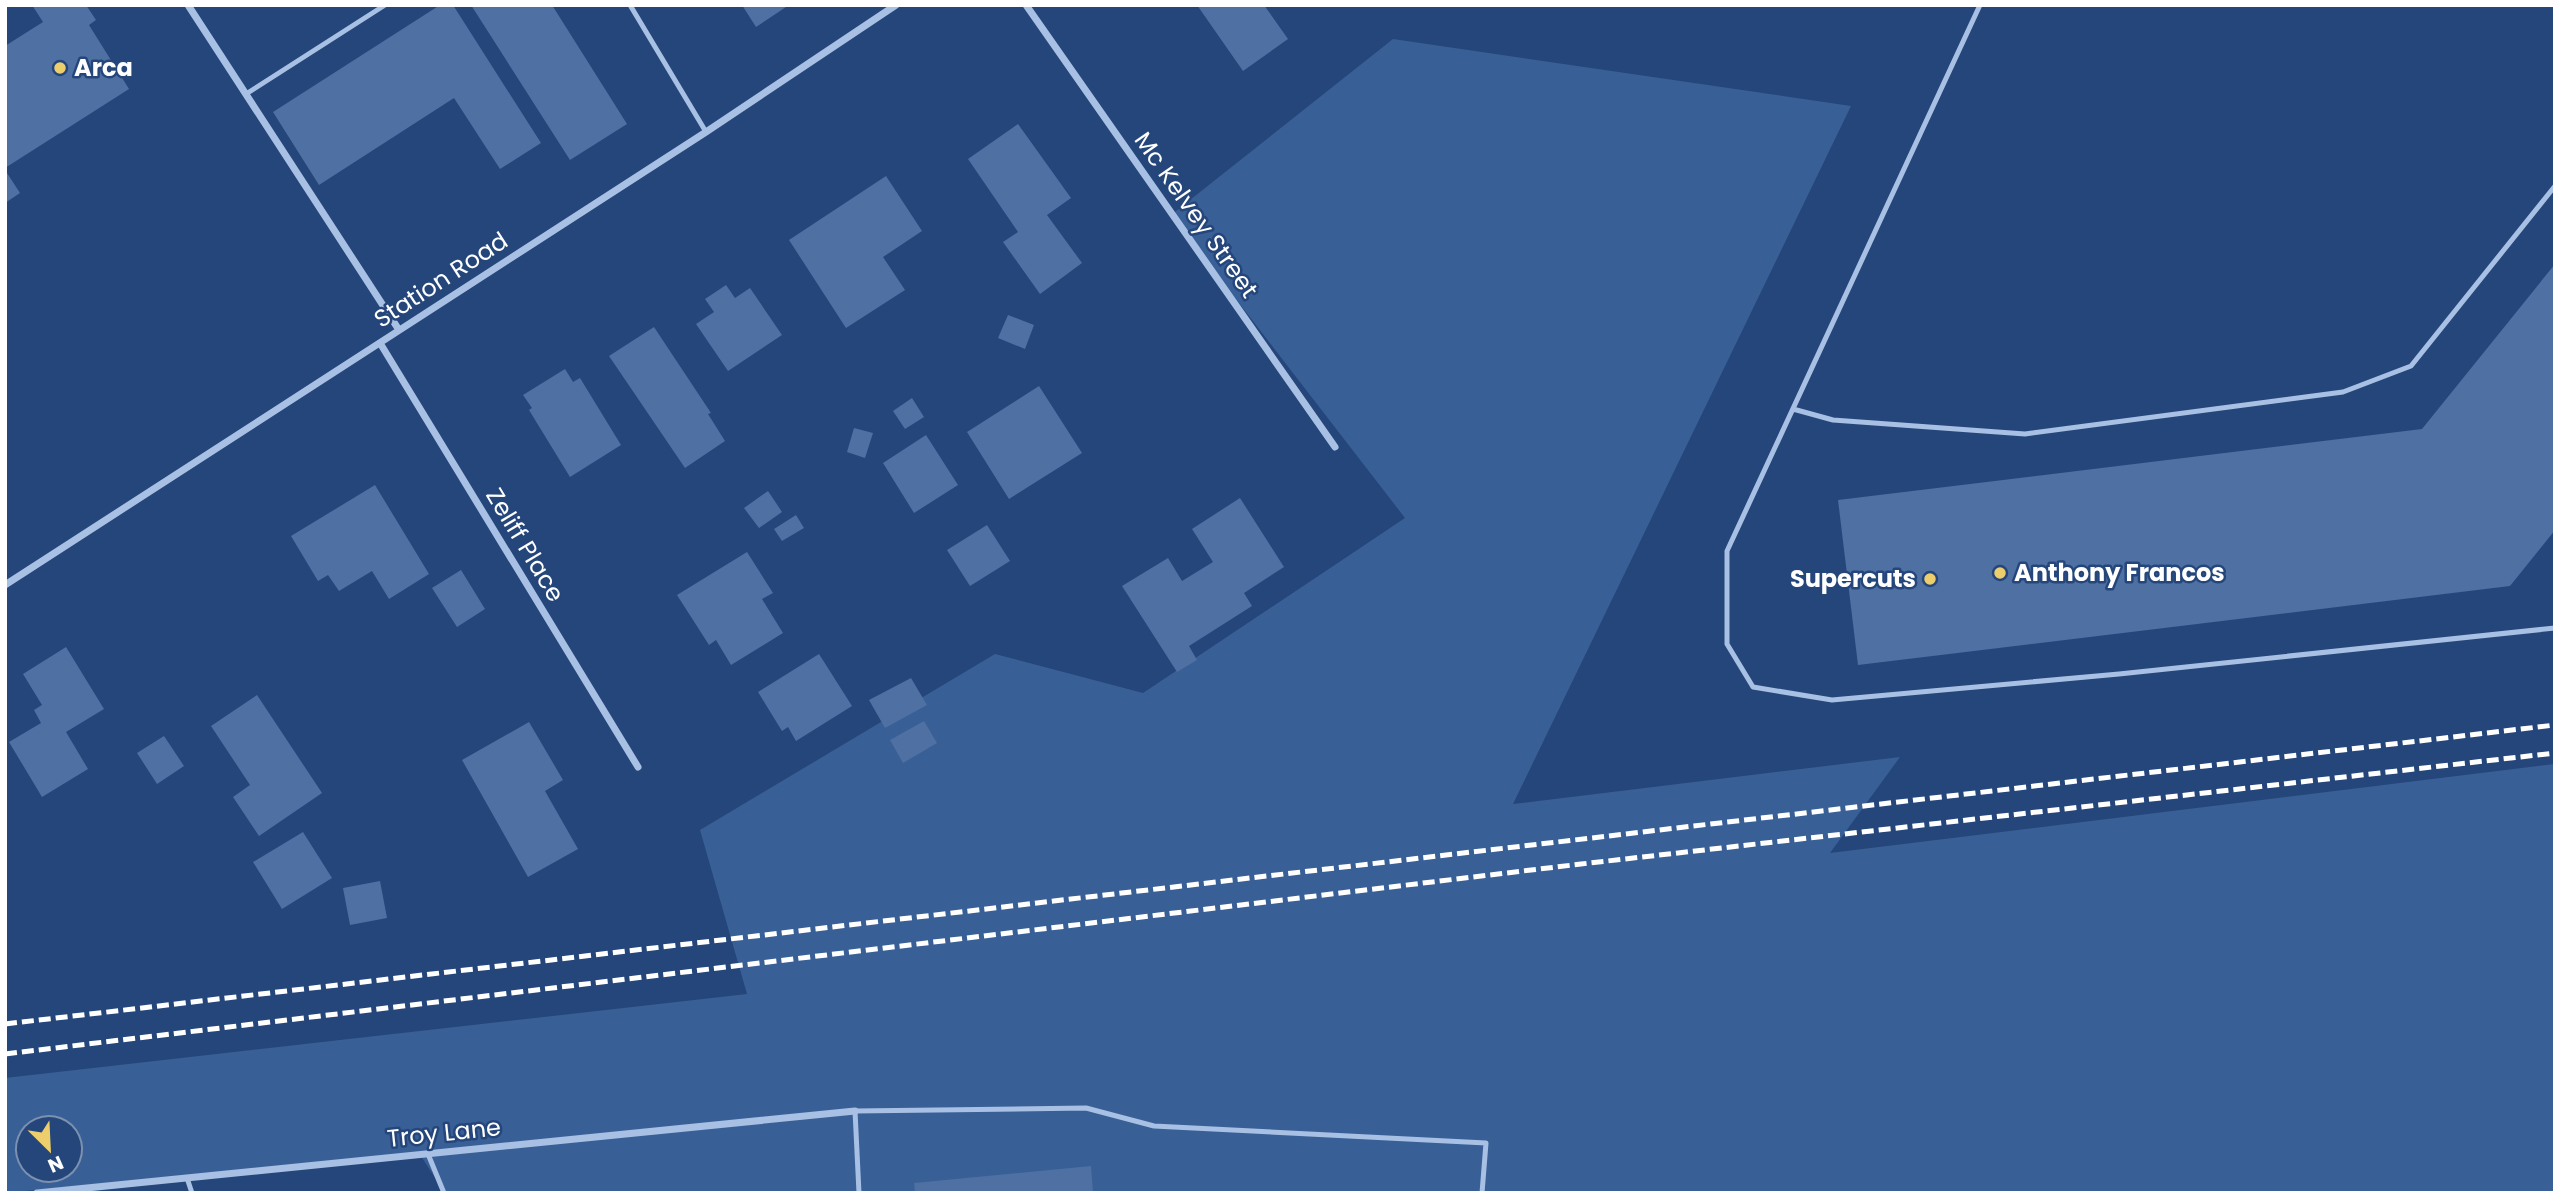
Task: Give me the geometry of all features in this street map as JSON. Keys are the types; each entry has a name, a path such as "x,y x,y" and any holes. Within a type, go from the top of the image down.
{"street":[{"path":"188,5 399,330"},
{"name":"Station Road","path":"5,585 706,132 896,5"},
{"name":"Mc Kelvey Street","path":"1026,5 1335,447"},
{"name":"Zeliff Place","path":"380,343 638,767"},
{"name":"Troy Lane","path":"37,1193 855,1111"}],"lane":[{"path":"246,94 385,5"},
{"path":"630,5 706,132"},
{"path":"1980,5 1727,551 1727,644 1753,687 1832,700 2119,674 2555,628"},
{"path":"1793,409 1833,420 2025,434 2343,392 2411,366 2555,186"},
{"path":"859,1193 855,1111 1086,1108 1154,1126 1486,1143 1482,1193"},
{"path":"428,1154 444,1193"},
{"path":"187,1178 192,1193"}],"shaded area":[{"path":"1393,39 1851,106 1513,804 1900,757 1830,853 2555,764 2555,1193 445,1193 419,1153 5,1193 5,1078 747,994 700,830 995,654 1143,693 1405,518 1171,215"}],"building":[{"name":"Arca","path":"32,5 86,5 96,20 89,25 129,89 5,168 5,46 43,22"},
{"path":"440,5 453,5 541,143 500,169 454,98 319,185 273,112"},
{"path":"471,5 552,5 627,124 570,160"},
{"path":"742,5 789,5 756,27"},
{"path":"1197,5 1264,5 1288,39 1243,71"},
{"path":"1018,124 1071,198 1047,215 1082,263 1040,294 1003,242 1018,232 968,159"},
{"path":"5,170 20,193 5,203"},
{"path":"886,176 922,231 883,257 905,290 846,328 789,240"},
{"path":"2555,264 2555,530 2510,586 1858,665 1838,500 2422,429"},
{"path":"726,285 735,298 750,288 782,335 728,371 696,324 714,312 705,299"},
{"path":"1008,315 1034,325 1025,349 998,338"},
{"path":"654,327 711,413 708,414 725,441 685,468 609,356"},
{"path":"565,369 573,382 580,378 621,445 570,477 529,410 532,408 523,395"},
{"path":"1039,386 1082,453 1009,499 967,432"},
{"path":"912,398 924,417 905,429 893,411"},
{"path":"854,428 873,433 865,458 847,452"},
{"path":"926,435 958,485 914,513 883,463"},
{"path":"375,485 429,574 389,599 372,571 339,591 328,575 318,581 291,536"},
{"path":"768,491 782,512 759,528 744,508"},
{"path":"1240,498 1284,567 1244,593 1252,606 1189,646 1197,660 1177,672 1122,586 1168,558 1182,581 1213,562 1192,529"},
{"path":"796,515 804,528 782,541 774,529"},
{"path":"987,525 1010,561 970,586 947,550"},
{"path":"747,552 773,593 762,599 783,633 731,665 716,640 709,645 677,595"},
{"path":"461,570 485,609 457,627 432,588"},
{"path":"66,647 104,709 66,732 88,769 42,797 9,742 41,723 34,710 42,705 23,674"},
{"path":"819,654 852,706 796,741 788,727 782,731 758,692"},
{"path":"911,678 927,705 885,728 869,700"},
{"path":"257,695 322,793 259,836 233,797 250,785 211,726"},
{"path":"924,721 937,743 903,763 890,740"},
{"path":"529,722 563,780 545,791 578,849 528,877 462,760"},
{"path":"164,736 184,766 157,784 137,753"},
{"path":"303,832 332,878 282,909 253,862"},
{"path":"380,881 387,918 350,925 343,888"},
{"path":"1091,1166 1093,1193 915,1193 914,1183"}],"railway":[{"path":"5,1024 2555,725"},
{"path":"5,1054 1581,864 2555,753"}],"place":[{"name":"Arca","path":"60,68"},
{"name":"Anthony Francos","path":"2000,573"},
{"name":"Supercuts","path":"1930,579"}]}
